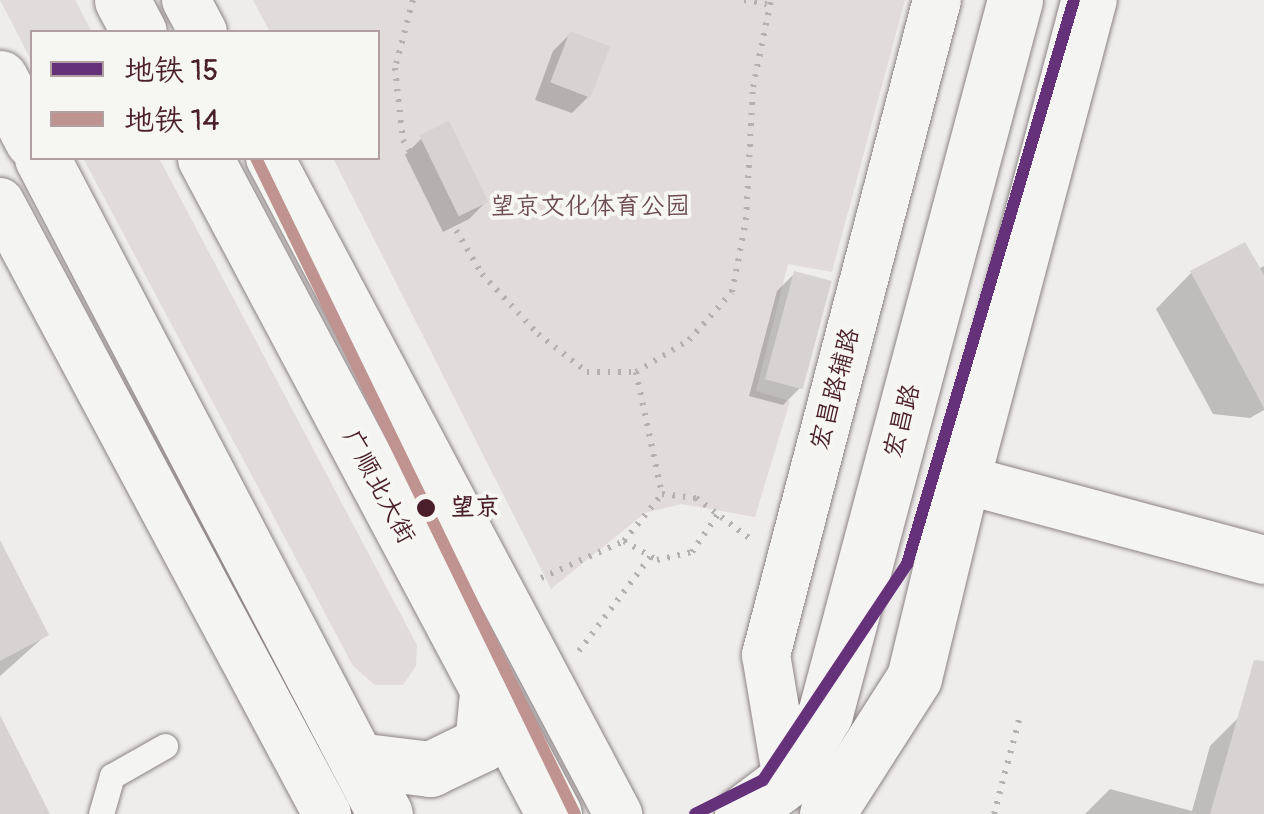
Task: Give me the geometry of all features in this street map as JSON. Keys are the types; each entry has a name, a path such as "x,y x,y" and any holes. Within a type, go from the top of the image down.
{"main road":[{"path":"122,0 138,30"},
{"name":"宏昌路","path":"807,797 824,714 1015,0"},
{"name":"宏昌路","path":"742,814 807,797 914,678 962,479 1090,0"},
{"path":"0,78 30,136"},
{"path":"43,160 385,814"},
{"name":"广顺北大街","path":"206,160 554,814"},
{"path":"357,760 430,769 482,744 487,694"}],"street":[{"path":"186,0 202,30"},
{"name":"宏昌路辅路","path":"807,797 766,654 937,0"},
{"path":"271,160 618,814"},
{"path":"0,202 327,814"},
{"path":"962,479 1264,560"}],"lane":[{"path":"101,814 112,776 165,746"}],"path":[{"path":"413,0 394,68 402,140 482,274 538,334 588,372 636,372 689,340 732,292 746,220 753,87 769,2 744,0"},
{"path":"636,372 662,494"},
{"path":"662,494 696,498 766,551"},
{"path":"535,581 624,541 662,494"},
{"path":"624,541 657,560 692,552 718,514"},
{"path":"578,652 650,556"},
{"path":"994,814 1020,716"}],"green space":[{"path":"0,0 75,0 91,30 30,30 30,58"},
{"name":"望京文化体育公园","path":"253,0 905,0 832,272 788,264 756,391 790,401 755,517 682,504 645,513 551,589 334,160 380,160 380,30 269,30"},
{"path":"84,160 160,160 417,645 416,666 403,685 375,685 353,666"}],"building":[{"path":"570,31 610,46 590,98 550,82"},
{"path":"449,121 488,202 459,216 419,135"},
{"path":"1245,242 1264,275 1264,408 1190,271"},
{"path":"794,271 832,281 803,389 765,379"},
{"path":"0,540 49,635 0,661"},
{"path":"1254,660 1264,661 1264,814 1210,814"},
{"path":"0,715 50,814 0,814"}],"metro line":[{"name":"15","path":"695,814 763,780 907,564 1074,0"},
{"name":"14","path":"257,160 575,814"}],"place":[{"name":"望京","path":"426,508"}]}
